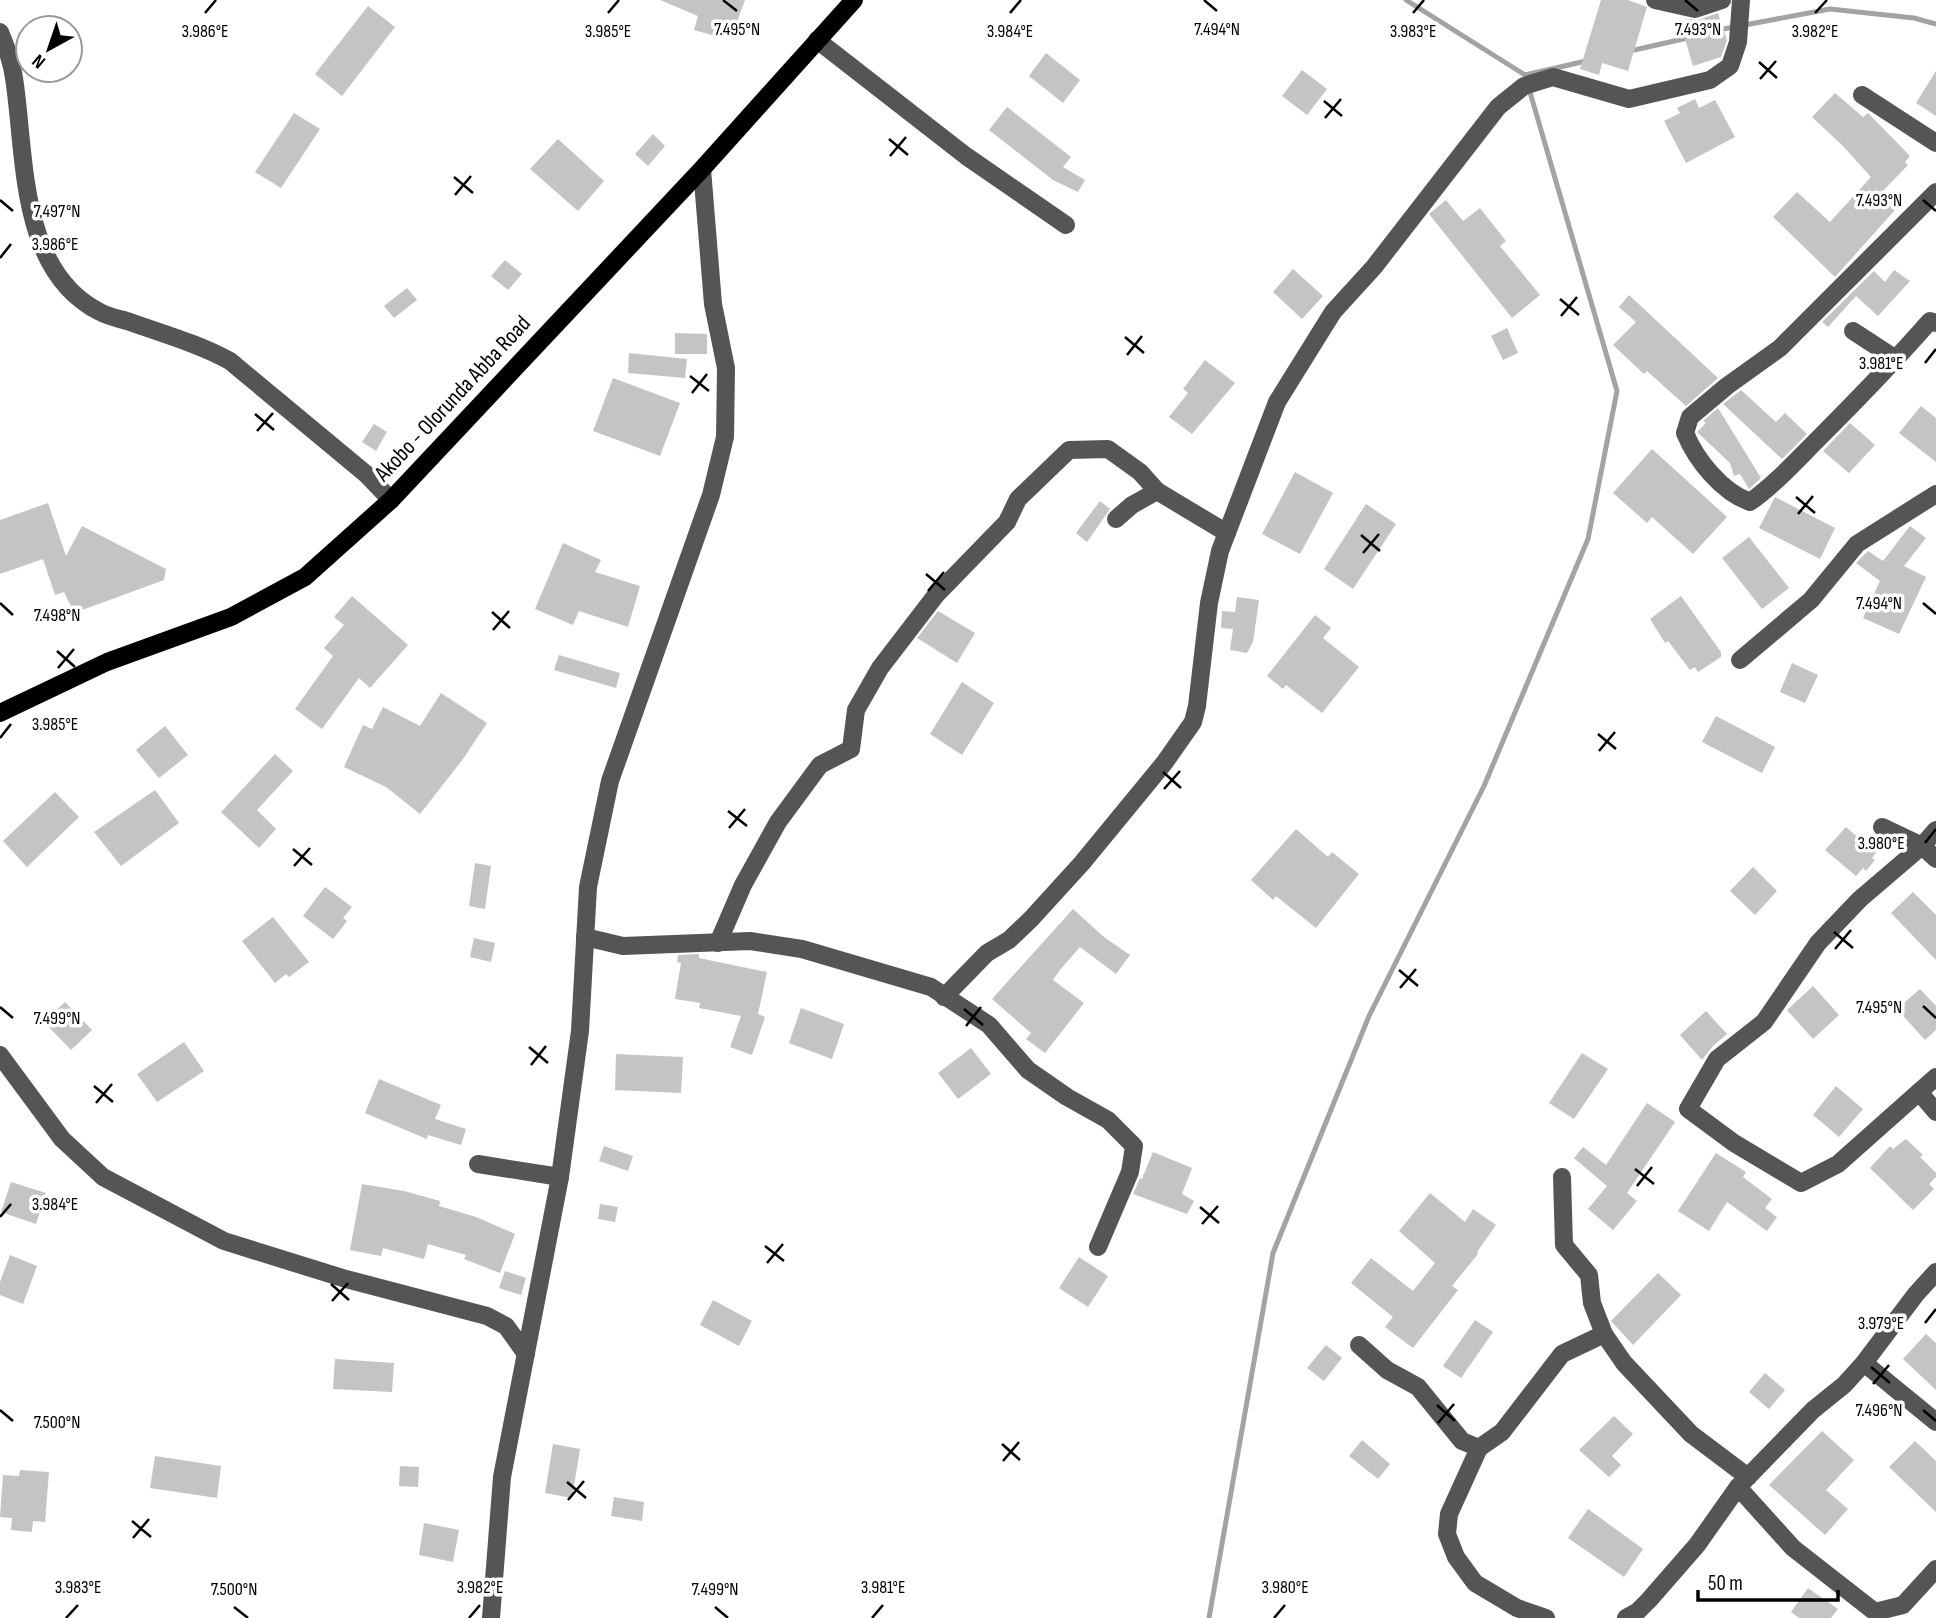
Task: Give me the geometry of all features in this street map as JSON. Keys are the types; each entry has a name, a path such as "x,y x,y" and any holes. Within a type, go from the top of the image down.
{"main road":[{"name":"Akobo - Olorunda Abba Road","path":"0,713 107,662 231,617 305,577 391,500 702,169 854,0"}],"street":[{"path":"1655,0 1695,9 1722,0"},
{"path":"944,997 987,953 1009,940 1031,919 1082,863 1193,722 1209,603 1220,551 1277,402 1333,312 1374,267 1498,107 1524,86 1553,78 1629,99 1710,80 1730,66 1738,42 1741,0"},
{"path":"0,32 14,75 22,152 35,228 66,287 100,312 211,350 230,360 366,474 391,500"},
{"path":"817,40 966,156 1066,225"},
{"path":"1862,95 1936,143"},
{"path":"491,1618 502,1477 560,1177 580,1031 587,887 610,781 711,495 725,437 726,368 713,304 702,169"},
{"path":"1936,192 1780,348 1690,417 1685,433 1692,450 1712,475 1741,499 1750,502 1774,482 1930,321 1936,323"},
{"path":"1853,331 1896,359"},
{"path":"718,943 743,885 778,822 820,765 851,749 856,710 880,668 936,594 1007,522 1018,499 1069,450 1108,449 1140,472 1157,491 1227,533"},
{"path":"1116,519 1132,505 1157,491"},
{"path":"1740,660 1811,600 1857,544 1936,494"},
{"path":"1882,827 1922,846 1936,859"},
{"path":"1936,830 1922,846 1860,899 1818,943 1764,1022 1717,1059 1688,1109 1734,1143 1801,1183 1838,1164 1936,1077"},
{"path":"585,937 623,946 750,941 802,949 931,988 989,1025 1028,1070 1067,1097 1108,1120 1134,1146 1130,1171 1098,1247"},
{"path":"0,1055 62,1139 103,1177 224,1241 346,1279 488,1316 506,1326 526,1354"},
{"path":"1919,1092 1936,1112"},
{"path":"478,1164 560,1177"},
{"path":"1562,1177 1564,1245 1589,1275 1592,1303 1604,1334 1624,1363 1690,1434 1743,1482 1793,1548 1875,1612 1903,1605 1936,1569"},
{"path":"1634,1616 1697,1545 1743,1482 1813,1410 1844,1385 1936,1272"},
{"path":"1546,1618 1517,1608 1475,1583 1455,1557 1447,1534 1449,1514 1479,1448 1502,1432 1562,1354 1604,1334"},
{"path":"1359,1345 1387,1370 1418,1387 1462,1441 1479,1448"},
{"path":"1864,1363 1936,1422"}],"building":[{"path":"660,0 745,0 734,30 719,24 715,36 694,30 698,16"},
{"path":"1601,0 1628,0 1647,7 1628,71 1602,63 1599,75 1580,69"},
{"path":"368,6 395,27 342,96 315,74"},
{"path":"1718,13 1727,40 1721,57 1693,66 1685,39 1689,36 1686,19 1698,20"},
{"path":"1046,53 1080,80 1063,103 1029,76"},
{"path":"1302,70 1327,89 1307,115 1282,96"},
{"path":"1936,71 1936,116 1916,103"},
{"path":"1835,93 1863,117 1868,113 1910,156 1905,162 1908,165 1879,195 1895,210 1835,277 1773,217 1797,192 1830,222 1871,177 1812,117"},
{"path":"1695,99 1699,108 1715,100 1735,137 1686,163 1664,121 1680,113 1677,108"},
{"path":"1007,107 1071,157 1063,167 1085,180 1078,192 1053,180 989,130"},
{"path":"294,113 320,129 281,188 255,172"},
{"path":"653,134 665,146 648,166 635,154"},
{"path":"558,139 604,181 578,211 530,169"},
{"path":"1446,200 1463,221 1480,208 1506,241 1500,246 1540,295 1512,318 1429,214"},
{"path":"505,260 522,274 508,290 491,276"},
{"path":"1293,269 1323,296 1302,319 1273,292"},
{"path":"1894,270 1910,281 1878,316 1856,296 1828,327 1822,322 1874,271 1885,282"},
{"path":"407,288 417,300 394,318 384,306"},
{"path":"1629,295 1718,378 1686,406 1647,371 1644,374 1613,345 1636,322 1619,307"},
{"path":"1507,328 1518,353 1503,360 1491,336"},
{"path":"675,333 707,334 707,354 675,354"},
{"path":"629,353 687,359 685,378 628,373"},
{"path":"1205,360 1235,383 1192,434 1169,417 1188,393 1183,389"},
{"path":"613,378 680,403 660,456 593,431"},
{"path":"1741,390 1776,422 1785,413 1807,434 1782,459 1723,404"},
{"path":"1921,406 1936,418 1936,462 1899,433"},
{"path":"1718,408 1761,478 1749,489 1740,474 1734,476 1730,463 1697,432 1706,423 1703,421"},
{"path":"1850,423 1875,445 1849,473 1823,451"},
{"path":"374,424 387,432 376,451 362,442"},
{"path":"1652,449 1727,517 1693,554 1652,517 1647,523 1613,493"},
{"path":"1295,472 1333,493 1300,554 1262,534"},
{"path":"1775,497 1835,528 1820,559 1759,528"},
{"path":"1100,501 1110,509 1087,542 1076,533"},
{"path":"48,503 66,556 82,526 166,569 164,580 74,613 64,592 55,595 43,559 0,574 0,520"},
{"path":"1366,504 1396,524 1353,589 1324,569"},
{"path":"1910,526 1926,538 1904,566 1926,577 1899,634 1863,618 1880,581 1856,563 1868,551 1883,561"},
{"path":"1749,537 1789,588 1762,609 1722,558"},
{"path":"563,543 601,560 595,572 640,586 628,627 579,611 573,625 535,609"},
{"path":"352,596 408,645 370,688 359,678 322,729 295,709 333,656 324,648 344,625 334,617"},
{"path":"1681,596 1721,652 1721,657 1698,672 1695,667 1690,670 1668,641 1665,643 1650,619"},
{"path":"1237,597 1259,600 1253,642 1247,653 1230,650 1233,629 1221,628 1222,611 1235,612"},
{"path":"938,611 975,633 957,663 917,638"},
{"path":"1315,615 1331,628 1323,638 1359,667 1322,713 1286,685 1283,689 1267,676"},
{"path":"559,655 620,673 616,688 554,670"},
{"path":"1792,663 1818,675 1805,703 1780,692"},
{"path":"962,682 994,703 962,755 930,734"},
{"path":"441,693 487,723 420,814 386,787 344,767 363,725 372,729 383,707 420,726"},
{"path":"1716,716 1775,747 1762,773 1702,742"},
{"path":"165,726 188,755 159,778 136,750"},
{"path":"275,754 293,771 257,810 276,829 259,848 221,812"},
{"path":"155,790 179,823 121,866 94,832"},
{"path":"55,792 79,817 27,867 3,841"},
{"path":"1846,827 1876,853 1872,858 1875,860 1866,871 1863,868 1856,876 1825,850"},
{"path":"1296,829 1328,857 1332,852 1359,874 1316,928 1276,896 1273,900 1251,880"},
{"path":"475,863 491,866 485,909 469,906"},
{"path":"1753,867 1777,891 1755,915 1730,891"},
{"path":"325,887 352,907 343,918 347,921 333,939 303,916"},
{"path":"1913,892 1936,915 1936,960 1891,913"},
{"path":"1073,909 1104,937 1130,955 1116,974 1080,947 1059,971 1053,980 1084,1003 1045,1053 1026,1039 1031,1033 992,999"},
{"path":"273,917 309,962 289,977 286,974 275,983 242,941"},
{"path":"474,938 495,943 491,962 470,957"},
{"path":"699,954 699,958 767,972 758,1014 765,1017 752,1055 730,1047 741,1016 699,1008 700,1003 675,999 681,963 677,962 678,955"},
{"path":"1813,986 1839,1015 1813,1039 1787,1010"},
{"path":"1920,989 1936,1006 1936,1030 1925,1040 1897,1009"},
{"path":"65,1002 92,1030 71,1050 44,1022"},
{"path":"801,1008 844,1024 832,1059 789,1043"},
{"path":"1706,1011 1727,1034 1702,1060 1680,1035"},
{"path":"184,1042 204,1071 157,1102 137,1074"},
{"path":"971,1048 991,1074 958,1099 938,1073"},
{"path":"1582,1053 1608,1069 1574,1119 1549,1103"},
{"path":"616,1054 683,1057 681,1093 615,1090"},
{"path":"379,1079 441,1105 435,1119 466,1129 461,1145 428,1135 427,1139 365,1113"},
{"path":"1836,1086 1863,1109 1839,1137 1813,1115"},
{"path":"1647,1103 1675,1122 1627,1193 1637,1201 1613,1230 1588,1209 1607,1186 1574,1158 1583,1147 1606,1165"},
{"path":"1906,1139 1923,1155 1920,1157 1936,1173 1936,1177 1929,1184 1934,1189 1913,1210 1870,1168 1890,1146 1893,1149"},
{"path":"604,1146 633,1156 628,1171 599,1161"},
{"path":"1153,1152 1192,1168 1182,1194 1194,1201 1187,1214 1133,1194"},
{"path":"1716,1153 1746,1172 1743,1177 1772,1199 1765,1208 1777,1217 1767,1231 1727,1202 1709,1231 1678,1211"},
{"path":"11,1182 46,1193 36,1224 1,1212"},
{"path":"362,1184 404,1191 440,1201 439,1206 476,1217 515,1234 500,1273 464,1259 466,1255 428,1244 424,1259 383,1248 381,1256 350,1250"},
{"path":"1430,1193 1465,1222 1473,1209 1496,1225 1478,1254 1452,1286 1458,1290 1413,1348 1385,1327 1393,1317 1351,1283 1371,1258 1413,1291 1435,1263 1399,1231"},
{"path":"600,1204 618,1207 615,1222 598,1219"},
{"path":"10,1255 37,1266 23,1304 0,1295 0,1282"},
{"path":"1079,1257 1108,1276 1088,1307 1059,1288"},
{"path":"505,1271 526,1278 521,1295 499,1288"},
{"path":"1658,1273 1681,1295 1633,1345 1611,1321"},
{"path":"713,1300 752,1321 739,1346 700,1325"},
{"path":"1475,1320 1493,1332 1461,1378 1443,1366"},
{"path":"1926,1334 1936,1343 1936,1390 1903,1359"},
{"path":"1326,1345 1342,1358 1324,1381 1307,1368"},
{"path":"335,1359 394,1363 392,1392 333,1389"},
{"path":"1765,1373 1785,1390 1769,1409 1749,1392"},
{"path":"1614,1416 1633,1434 1612,1456 1621,1465 1609,1477 1579,1450"},
{"path":"1822,1431 1854,1460 1826,1490 1848,1509 1825,1535 1769,1485"},
{"path":"1362,1440 1390,1464 1378,1479 1349,1456"},
{"path":"1915,1441 1936,1461 1936,1512 1889,1467"},
{"path":"553,1444 580,1449 572,1498 545,1493"},
{"path":"155,1456 221,1466 217,1498 150,1488"},
{"path":"400,1466 419,1467 418,1487 399,1486"},
{"path":"20,1470 49,1472 45,1522 33,1521 32,1532 11,1530 12,1518 0,1517 3,1475 19,1476"},
{"path":"614,1497 644,1502 642,1521 611,1516"},
{"path":"1588,1509 1643,1549 1624,1577 1568,1538"},
{"path":"424,1523 459,1530 453,1562 419,1555"},
{"path":"1808,1588 1838,1609 1831,1618 1799,1618 1791,1612"}],"waterway":[{"path":"1406,0 1525,75 1586,61"},
{"path":"1718,30 1830,9 1914,18 1936,24"},
{"path":"1630,51 1692,37"},
{"path":"1209,1618 1273,1253 1369,1016 1484,786 1588,539 1617,391 1525,75"}]}
